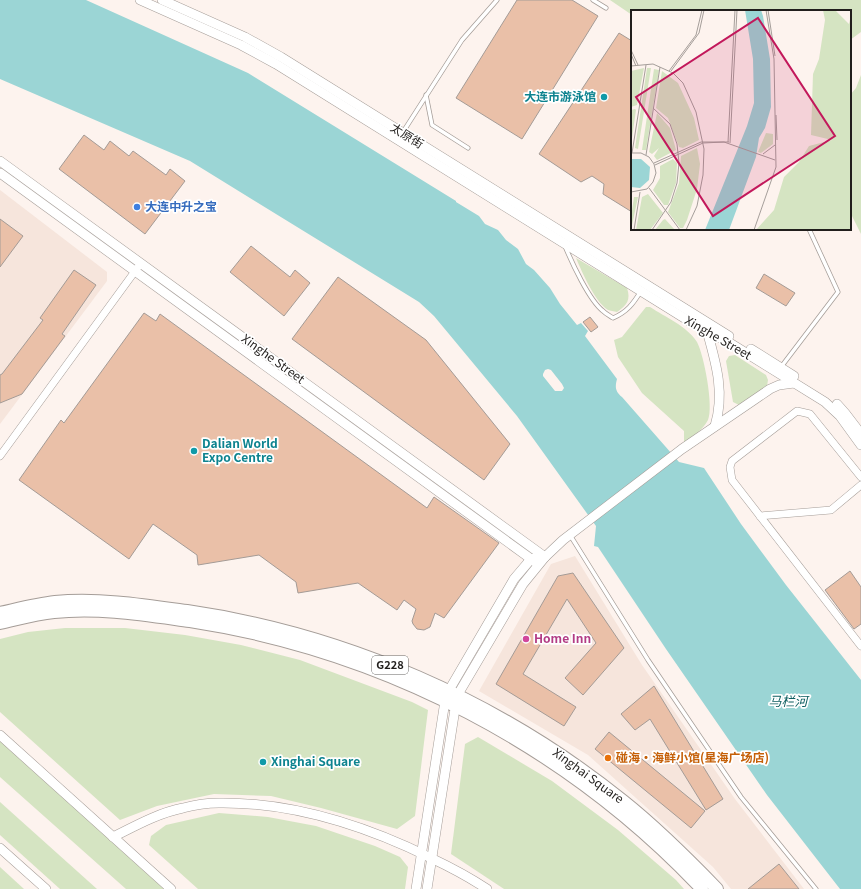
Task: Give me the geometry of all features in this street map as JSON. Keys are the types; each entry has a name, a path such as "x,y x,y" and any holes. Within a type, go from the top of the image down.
{"highway":[{"name":"Xinghai Square","path":"0,613 54,602 82,601 138,605 221,616 274,628 326,643 378,661 451,699 518,728 572,762 648,822 686,857 717,889"},
{"name":"Xinghai Square","path":"0,623 54,612 82,611 138,614 221,626 273,638 324,652 375,670 424,691 451,699 539,753 592,789 617,809 665,851 702,889"}],"street":[{"name":"太原街","path":"140,0 259,54 400,136 643,288"},
{"name":"太原街","path":"162,0 262,46 564,243"},
{"name":"Xinghe Street","path":"0,161 545,557"},
{"name":"Xinghe Street","path":"0,173 535,561"},
{"name":"Xinghe Street","path":"564,243 643,288 778,370 829,398 838,406 861,434"},
{"path":"0,456 141,263"},
{"path":"709,328 719,381 720,397 719,412 715,426"},
{"name":"Xinghe Street","path":"778,370 794,383 834,409 861,444"},
{"path":"416,889 451,699 535,561 545,557 588,520 715,426 770,389 779,385 794,383"},
{"path":"861,477 810,414 797,411 732,461 730,467 732,480 861,646"},
{"path":"760,516 831,510 861,485"},
{"path":"427,889 451,699"},
{"path":"0,735 171,889"},
{"path":"113,837 147,820 181,808 217,803 249,803 313,814 344,823 422,853 487,889"},
{"path":"0,848 46,889"}],"lane":[{"path":"400,136 462,40 497,0"},
{"path":"593,0 606,8"},
{"path":"426,95 432,125 468,148"},
{"path":"778,370 838,292 809,230"},
{"path":"564,243 583,284 602,311 613,318 624,313 632,306 643,288"},
{"path":"570,535 648,660 741,797 816,889"}],"shaded area":[{"path":"0,190 107,272 107,281 0,424"},
{"path":"575,556 642,665 735,799 804,889 731,889 713,867 588,755 479,691 551,564"}],"green space":[{"path":"610,0 861,0 861,32 851,39 851,10 631,10 631,14"},
{"path":"861,75 861,234 851,214 851,94 856,88"},
{"path":"576,258 627,288 629,296 623,307 617,312 608,310 603,306 589,286"},
{"path":"646,307 650,307 688,331 697,342 703,358 709,393 710,413 708,420 698,433 684,443 684,431 642,393 618,357 614,340 622,337"},
{"path":"735,355 766,375 768,380 767,386 739,405 733,402 726,361 729,356"},
{"path":"65,628 125,628 185,635 241,645 300,660 412,702 428,710 415,816 397,829 271,796 214,794 157,806 120,820 0,712 0,639 28,632"},
{"path":"478,737 552,781 618,830 676,880 684,889 504,889 451,854 465,744"},
{"path":"0,739 166,889 126,889 0,777"},
{"path":"0,802 97,889 60,889 0,835"},
{"path":"219,813 268,817 316,826 375,846 400,857 408,867 405,889 198,889 149,845 151,836 166,825"},
{"path":"0,867 24,889 0,889"}],"water":[{"name":"马栏河","path":"0,0 86,0 248,73 456,201 479,216 485,224 498,230 506,240 518,249 526,264 534,270 550,288 560,304 577,325 581,323 588,331 585,336 617,379 616,389 618,393 679,462 704,468 741,524 786,585 861,680 861,889 840,889 767,795 666,649 598,547 594,546 596,526 517,416 434,316 419,302 190,161 0,79","holes":["545,370 551,370 562,384 564,388 562,391 555,391 543,376"]}],"building":[{"path":"517,0 572,0 598,16 522,139 456,98"},
{"name":"大连市游泳馆","path":"619,33 631,40 631,211 603,194 604,184 592,176 581,182 539,154"},
{"name":"大连中升之宝","path":"84,135 104,150 110,141 129,156 133,151 166,175 170,169 185,181 145,234 59,169"},
{"path":"0,219 23,236 0,267"},
{"path":"251,246 290,277 295,270 310,283 284,316 230,272"},
{"path":"74,270 96,285 62,334 65,336 22,394 0,403 0,375 43,320 40,318"},
{"path":"764,274 795,293 786,306 756,288"},
{"path":"338,277 426,340 510,444 484,480 292,339"},
{"name":"Dalian World Expo Centre","path":"144,313 156,321 160,314 427,508 434,497 499,543 444,618 435,613 430,627 424,630 417,629 412,621 416,609 404,600 397,610 358,583 298,593 296,582 259,555 198,565 197,555 153,524 129,559 19,480 61,420 64,423"},
{"path":"590,317 598,327 591,332 583,322"},
{"path":"850,571 861,587 861,624 854,629 825,590"},
{"path":"573,573 624,648 583,695 565,678 596,643 567,599 523,674 576,707 564,726 496,684 558,576"},
{"path":"654,686 723,799 706,810 650,719 635,730 621,714"},
{"path":"609,732 705,811 691,828 595,749"},
{"path":"779,864 799,889 748,889"}],"place":[{"name":"大连市游泳馆","path":"604,97"},
{"name":"大连中升之宝","path":"137,207"},
{"name":"Dalian World Expo Centre","path":"194,451"},
{"name":"Home Inn","path":"526,639"},
{"name":"碰海·海鲜小馆(星海广场店)","path":"608,758"},
{"name":"Xinghai Square","path":"263,762"}]}
